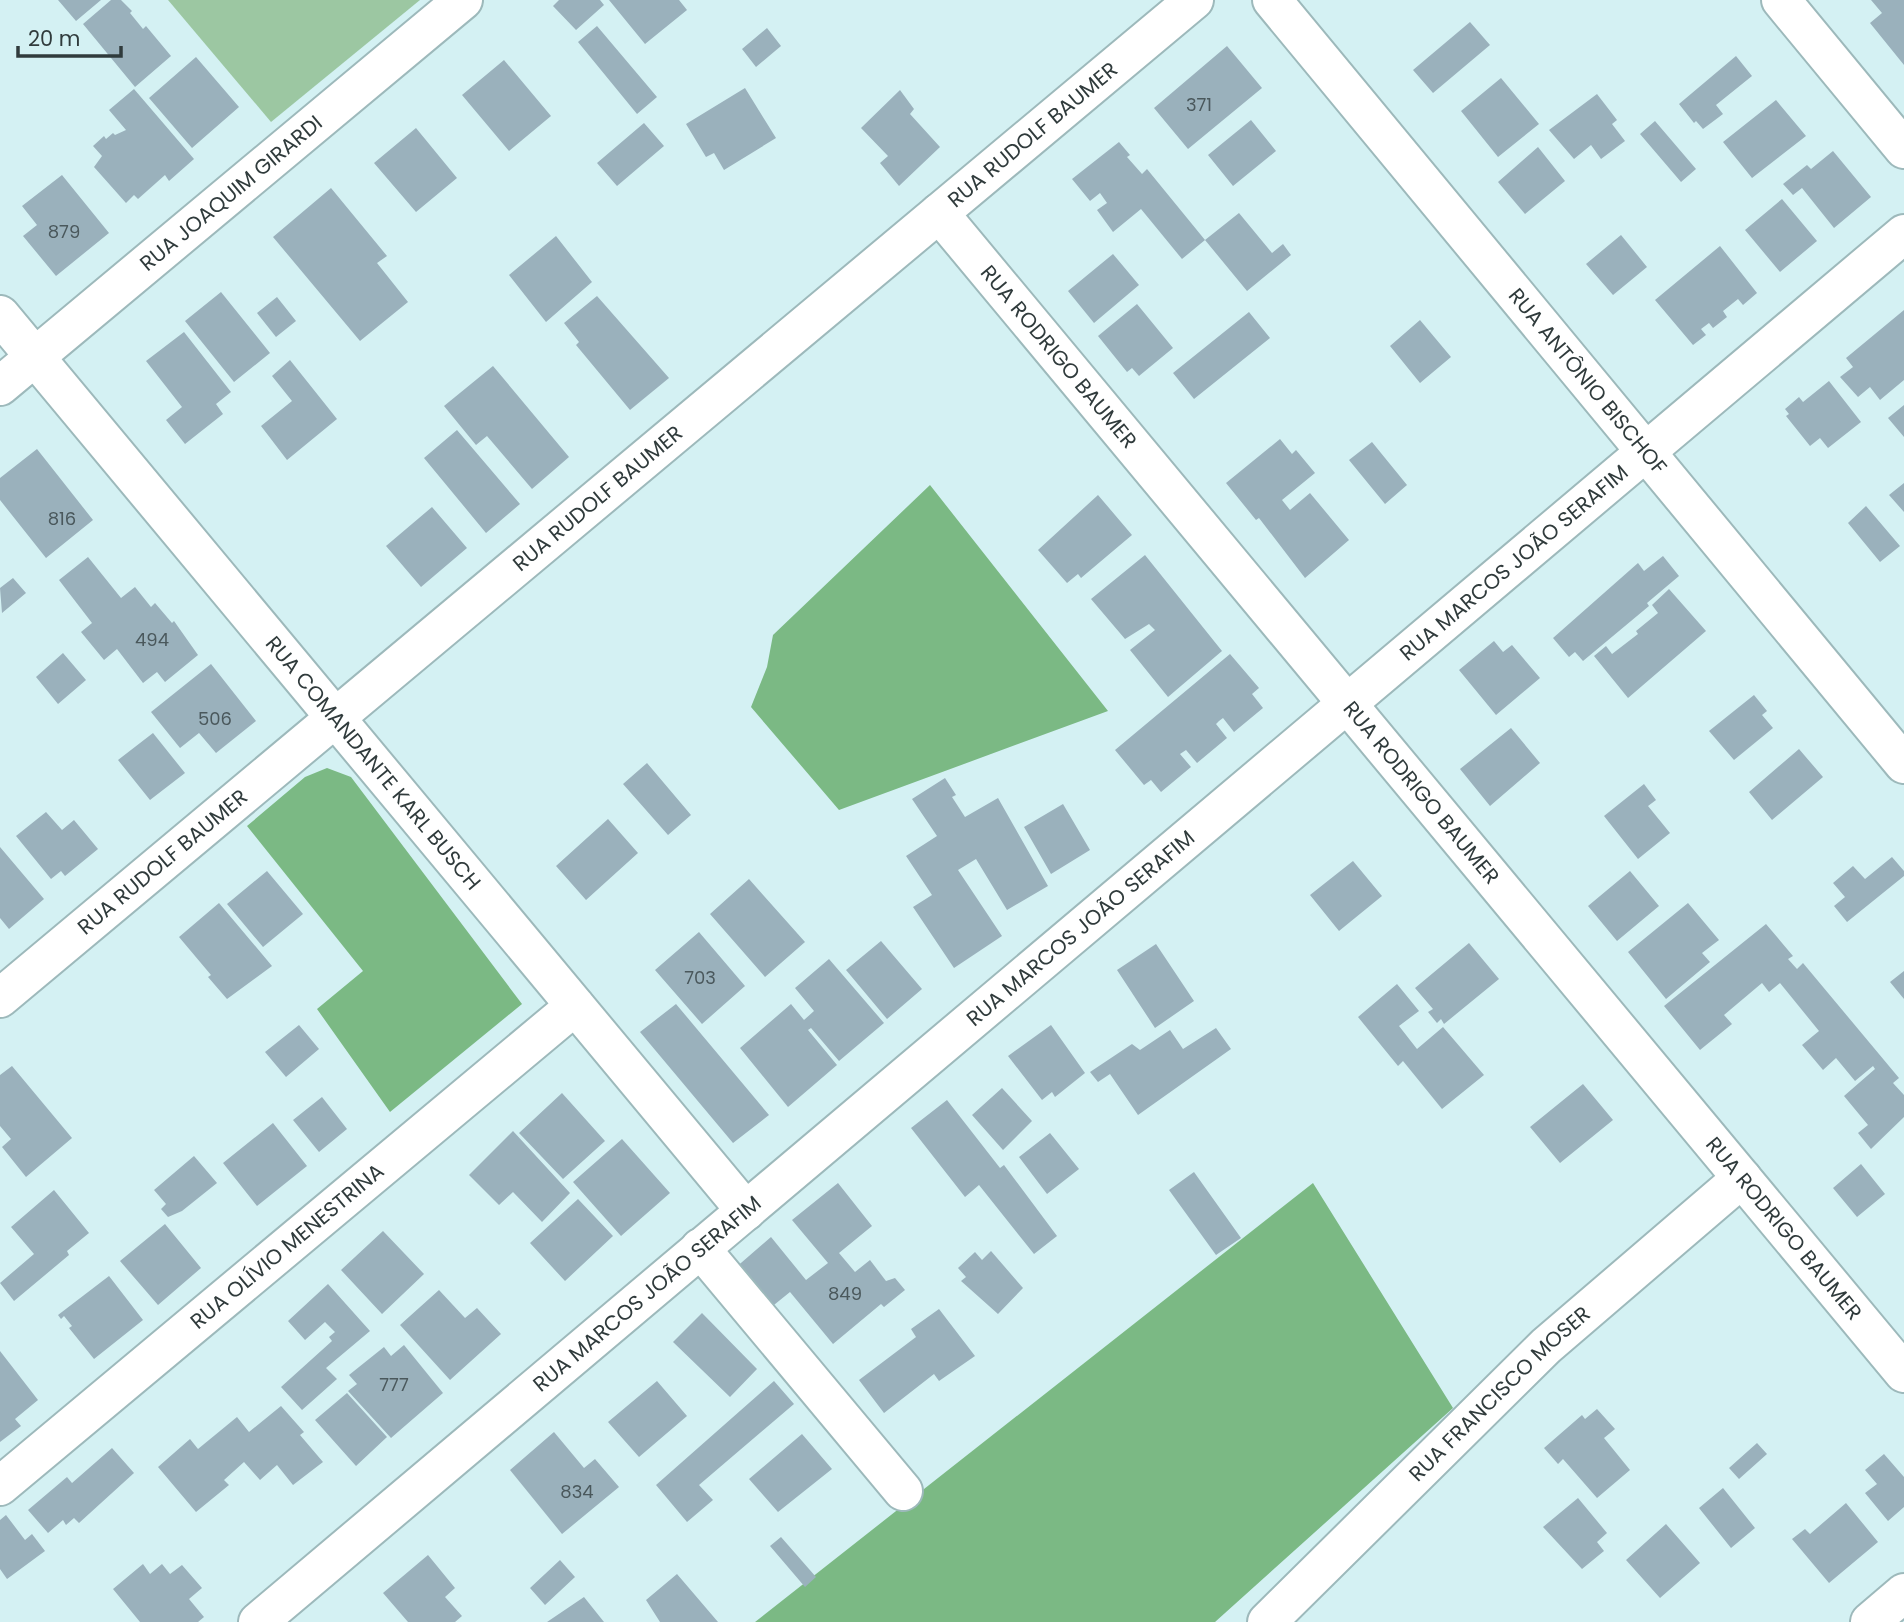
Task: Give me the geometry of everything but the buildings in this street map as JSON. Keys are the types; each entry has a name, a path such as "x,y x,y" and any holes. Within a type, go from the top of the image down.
{"street":[{"name":"RUA JOAQUIM GIRARDI","path":"0,386 463,0"},
{"name":"RUA RUDOLF BAUMER","path":"0,998 1194,0"},
{"name":"RUA ANTÔNIO BISCHOF","path":"1272,0 1904,764"},
{"path":"1781,0 1904,149"},
{"name":"RUA RODRIGO BAUMER","path":"939,213 1904,1374"},
{"name":"RUA MARCOS JOÃO SERAFIM","path":"258,1622 1904,234"},
{"name":"RUA COMANDANTE KARL BUSCH","path":"0,315 746,1211"},
{"name":"RUA OLÍVIO MENESTRINA","path":"0,1486 575,1006"},
{"name":"RUA FRANCISCO MOSER","path":"1267,1622 1526,1365 1742,1178"},
{"path":"701,1248 903,1491"},
{"path":"1870,1622 1904,1593"}],"green space":[{"path":"168,0 420,0 271,122"},
{"path":"930,485 1108,711 839,810 751,707 767,667 773,635"},
{"path":"327,768 351,777 522,1004 390,1112 317,1009 363,971 247,826 305,777"},
{"path":"1313,1183 1453,1408 1215,1622 755,1622"}]}
